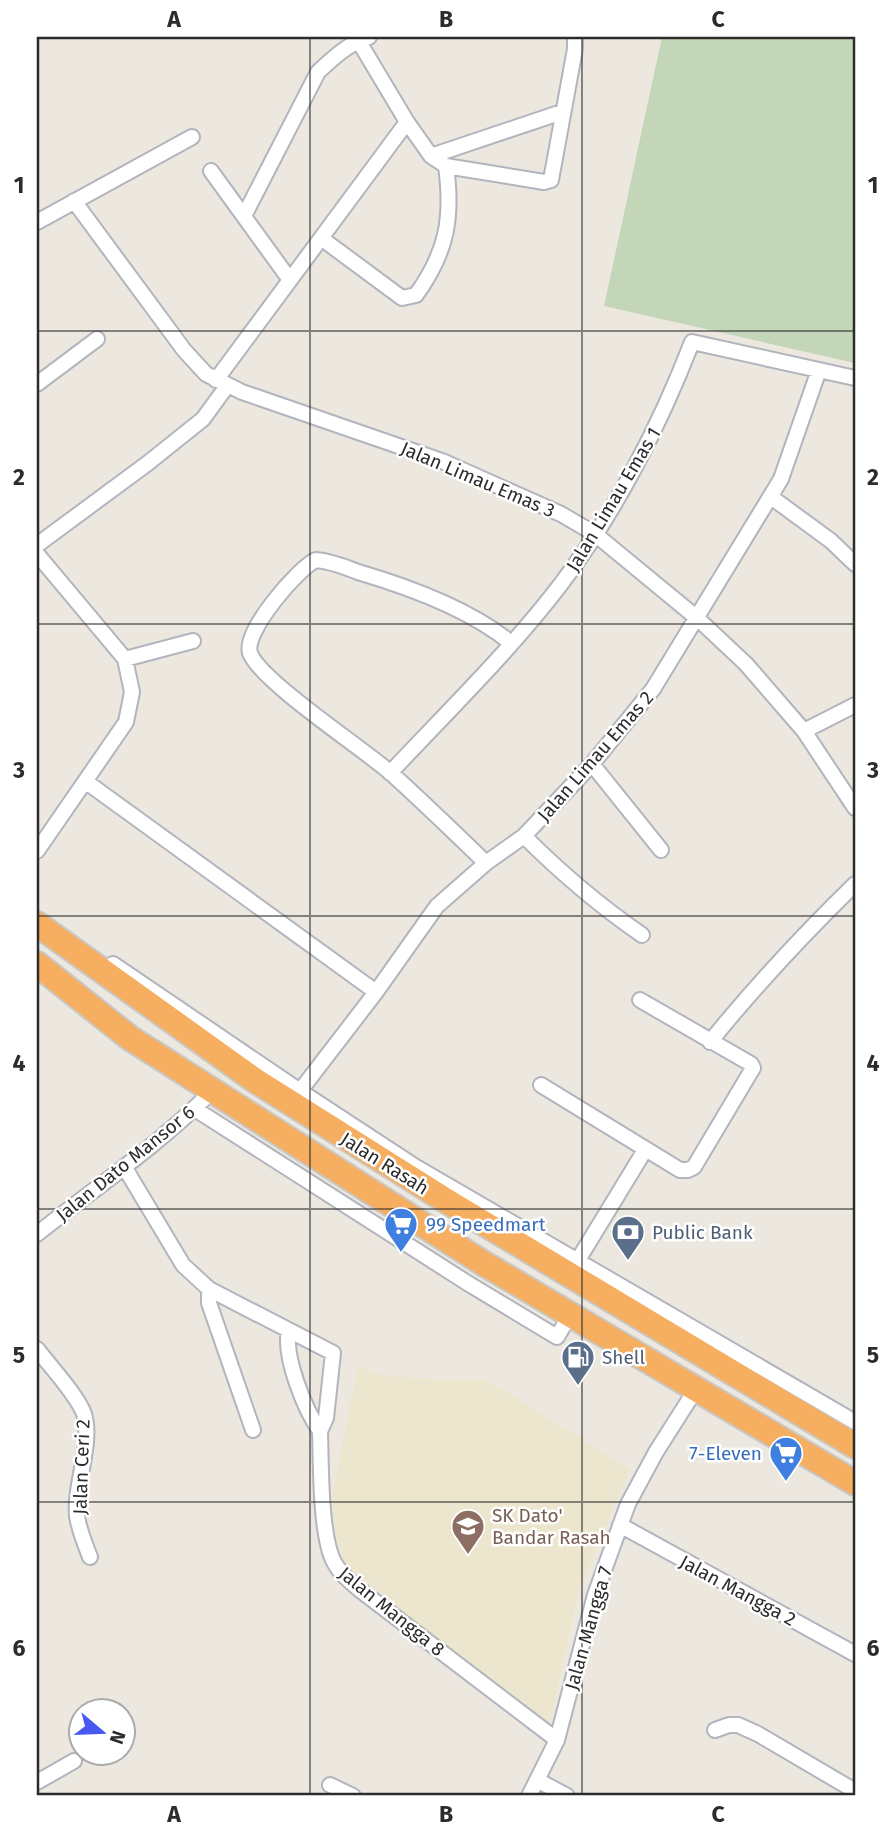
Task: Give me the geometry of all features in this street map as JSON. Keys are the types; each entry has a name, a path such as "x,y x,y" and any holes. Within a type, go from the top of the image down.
{"highway":[{"name":"Jalan Rasah","path":"37,924 256,1081 456,1207 855,1438"},
{"name":"Jalan Rasah","path":"37,964 130,1038 483,1263 855,1483"}],"street":[{"path":"244,216 318,72 333,58 363,38 407,122 431,156 446,166 544,182 551,180 575,37"},
{"path":"431,156 562,113"},
{"path":"37,545 148,463 202,419 221,383 290,280 407,122"},
{"path":"37,222 192,137"},
{"path":"321,237 402,298 416,295 430,275 445,241 449,192 446,166"},
{"path":"211,171 290,280"},
{"name":"Jalan Limau Emas 3","path":"74,201 184,350 206,374 221,383 442,461 562,514 595,534 696,618 746,664 804,731 855,808"},
{"path":"37,384 97,339"},
{"name":"Jalan Limau Emas 1","path":"390,773 511,643 561,584 595,534 660,420 692,342 819,370"},
{"path":"819,370 855,378"},
{"name":"Jalan Limau Emas 2","path":"300,1091 376,992 437,906 486,863 524,836 592,764 653,690 771,497 789,460 819,370"},
{"path":"771,497 831,541 855,564"},
{"path":"37,554 125,659 132,692 128,715 117,736 37,851"},
{"path":"486,863 390,773 276,683 250,653 252,634 275,600 303,568 316,560 389,581 469,616 498,632 511,643"},
{"path":"125,659 193,641"},
{"path":"804,731 855,705"},
{"path":"592,764 661,850"},
{"path":"85,781 376,992"},
{"path":"524,836 577,884 642,935"},
{"path":"710,1042 807,931 855,884"},
{"path":"37,911 416,1167 578,1261 855,1438"},
{"path":"541,1085 680,1170 694,1167 753,1068 751,1064 640,1000"},
{"name":"Jalan Dato Mansor 6","path":"37,1234 125,1168 195,1109 212,1091"},
{"path":"195,1109 557,1337 569,1315"},
{"path":"578,1261 645,1150"},
{"path":"125,1168 183,1265 209,1289 289,1331"},
{"path":"469,1284 483,1263"},
{"path":"209,1289 209,1303 253,1430"},
{"name":"Jalan Mangga 8","path":"320,1431 309,1416 291,1359 289,1331 333,1353 326,1418 320,1431 327,1536 336,1566 360,1590 557,1740"},
{"name":"Jalan Ceri 2","path":"37,1349 85,1415 85,1448 77,1517 90,1557"},
{"name":"Jalan Mangga 7","path":"529,1796 539,1781 557,1740 599,1583 636,1488 696,1390"},
{"name":"Jalan Mangga 2","path":"621,1525 855,1654"},
{"path":"715,1730 729,1725 745,1728 855,1791"},
{"path":"37,1782 66,1766"},
{"path":"539,1781 566,1796"},
{"path":"330,1785 353,1796"}],"shaded area":[{"name":"SK Dato' Bandar Rasah","path":"358,1367 385,1375 442,1380 487,1380 630,1469 579,1590 549,1729 348,1567 336,1545 332,1496"}],"green space":[{"path":"662,37 855,37 855,363 604,306"}],"place":[{"name":"99 Speedmart","path":"401,1254"},
{"name":"Public Bank","path":"628,1262"},
{"name":"Shell","path":"578,1387"},
{"name":"7-Eleven","path":"786,1483"},
{"name":"SK Dato' Bandar Rasah","path":"468,1556"}]}
